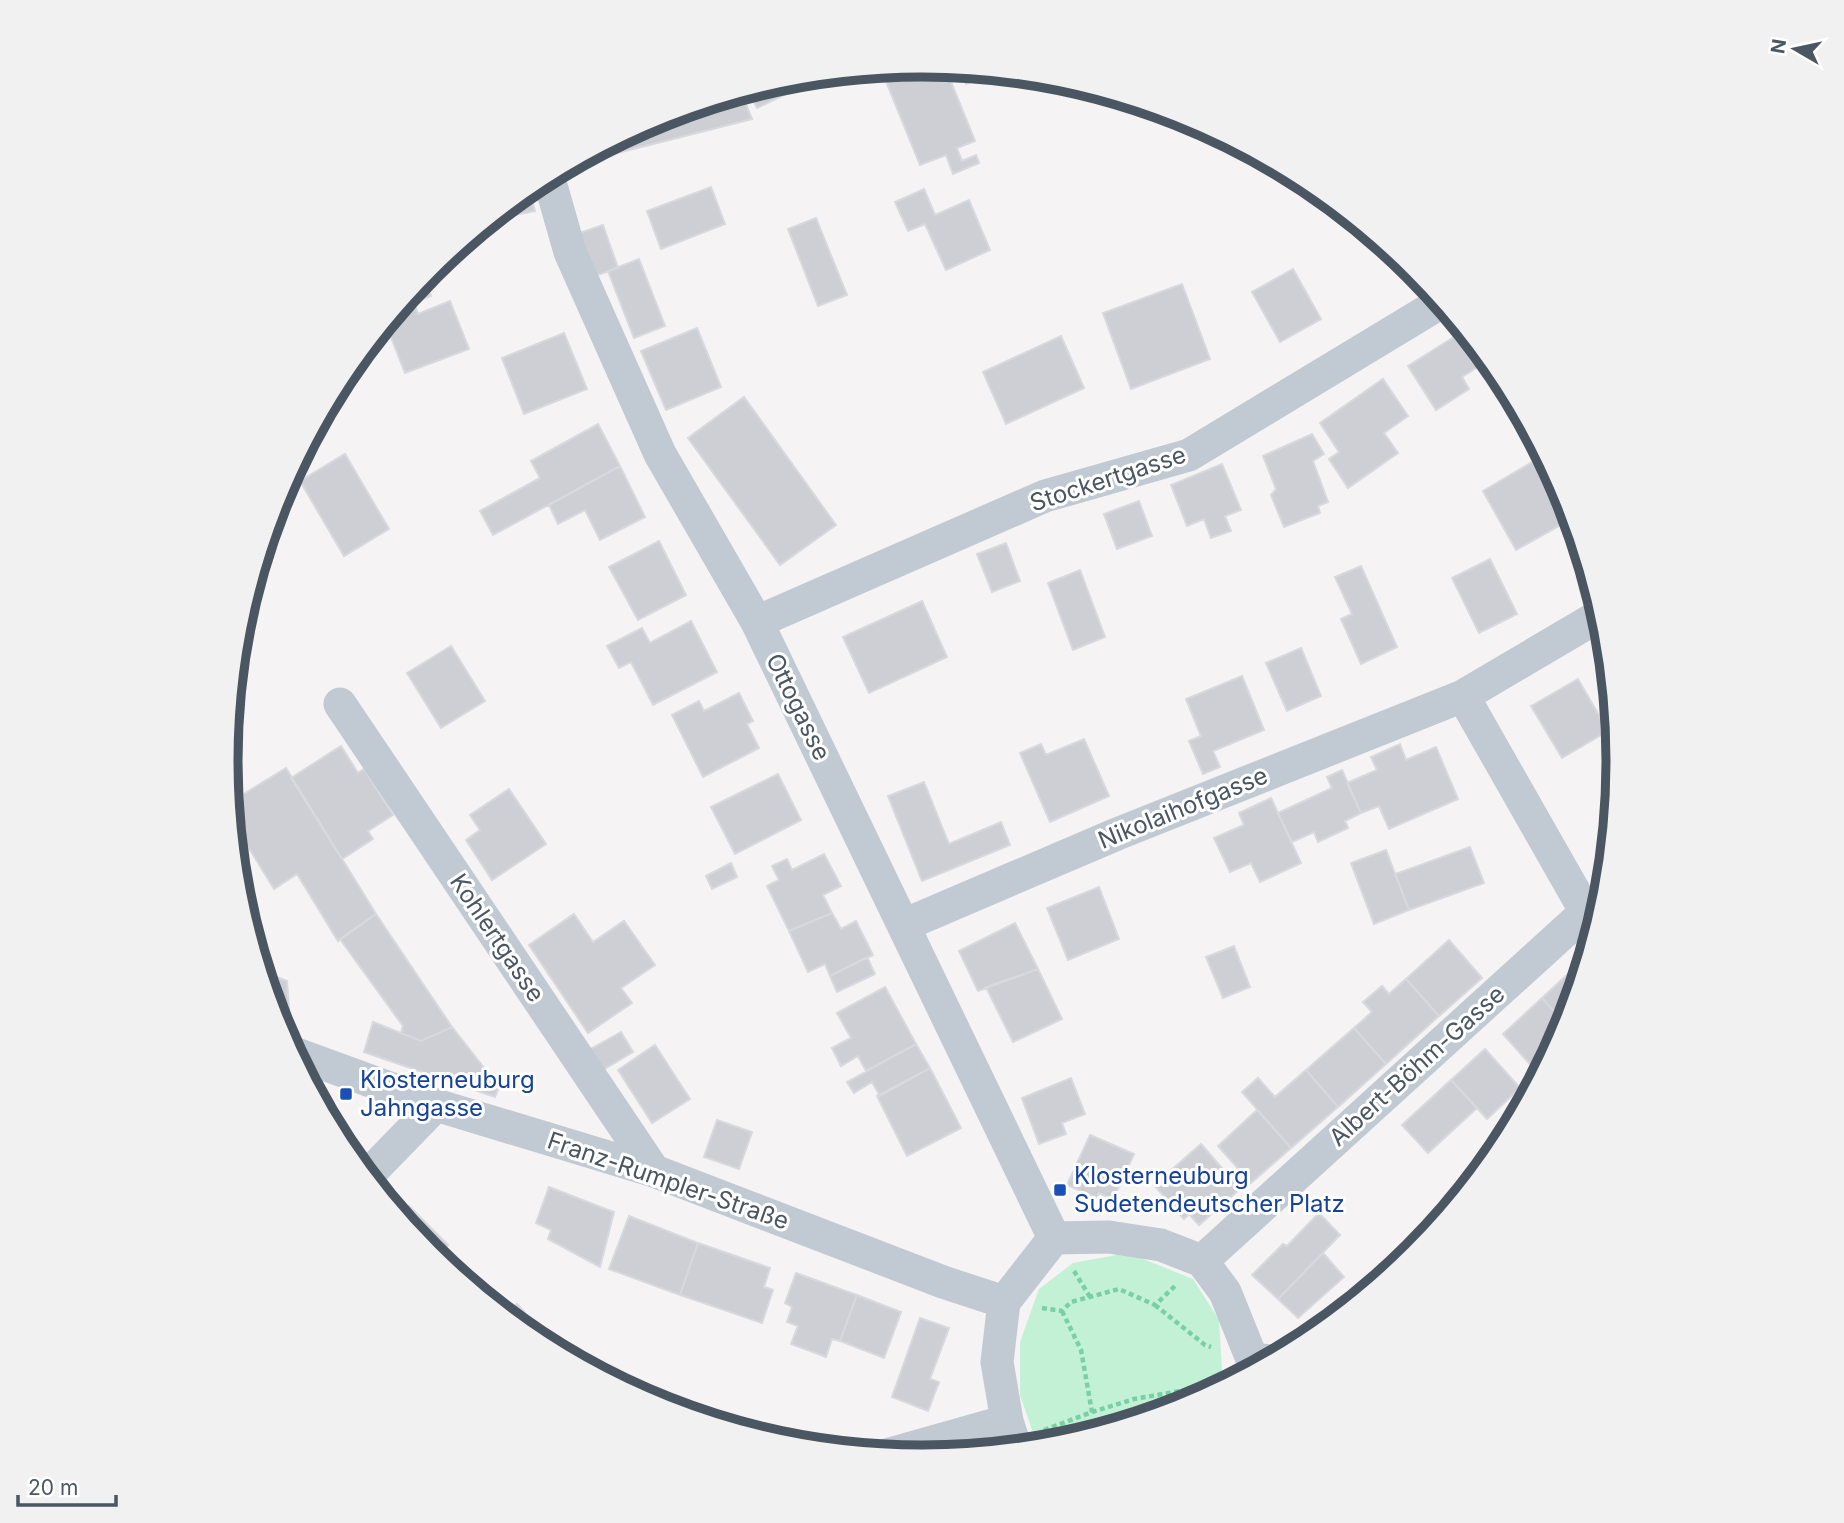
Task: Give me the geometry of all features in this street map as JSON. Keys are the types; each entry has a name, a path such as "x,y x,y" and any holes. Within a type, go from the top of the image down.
{"street":[{"name":"Ottogasse","path":"551,186 570,252 660,454 757,622 1054,1238"},
{"name":"Stockertgasse","path":"757,622 1045,496 1189,455 1434,307"},
{"name":"Nikolaihofgasse","path":"904,925 1116,834 1463,696 1591,620"},
{"path":"1463,696 1592,901"},
{"name":"Kohlertgasse","path":"340,704 654,1171"},
{"name":"Albert-Böhm-Gasse","path":"1202,1261 1589,912"},
{"name":"Franz-Rumpler-Straße","path":"305,1057 436,1105 654,1171 943,1282 1004,1301"},
{"path":"373,1170 436,1105"},
{"path":"1010,1440 997,1362 1004,1301 1054,1238 1110,1237 1161,1245 1202,1261 1226,1292 1260,1356"}],"path":[{"path":"1155,1305 1202,1261"},
{"path":"1062,1311 1071,1302 1119,1289 1155,1305 1205,1345 1256,1358"},
{"path":"1004,1301 1062,1311"},
{"path":"1062,1311 1081,1350 1092,1412"},
{"path":"1014,1439 1134,1399 1197,1388"}],"green space":[{"path":"1128,1253 1193,1279 1219,1320 1222,1376 1142,1410 1099,1423 1034,1436 1020,1395 1020,1342 1039,1289 1073,1263"}],"building":[{"path":"885,78 949,78 975,141 957,148 962,161 976,155 979,163 953,174 946,155 920,165"},
{"path":"963,78 978,79 966,84"},
{"path":"798,88 757,108 752,98"},
{"path":"744,100 752,119 603,157 660,129"},
{"path":"711,187 725,224 661,249 647,211"},
{"path":"924,189 935,215 969,200 990,250 946,270 925,224 908,231 895,202"},
{"path":"531,199 535,211 507,216"},
{"path":"816,218 847,295 818,306 788,229"},
{"path":"603,225 618,268 592,277 576,234"},
{"path":"639,259 665,326 634,338 608,271"},
{"path":"1293,269 1321,319 1280,342 1252,292"},
{"path":"1182,284 1210,359 1131,389 1103,313"},
{"path":"428,288 431,296 414,303"},
{"path":"450,301 469,349 405,373 389,332 413,303 418,314"},
{"path":"697,328 721,387 666,410 641,351"},
{"path":"564,333 587,389 524,414 502,358"},
{"path":"1457,335 1480,366 1462,377 1469,389 1436,410 1408,366"},
{"path":"1061,336 1084,388 1006,424 983,372"},
{"path":"1383,379 1408,416 1384,433 1398,453 1348,488 1329,459 1339,452 1320,423"},
{"path":"744,397 836,525 780,565 688,438"},
{"path":"598,424 620,466 493,535 480,511 540,478 531,461"},
{"path":"1312,434 1324,454 1313,461 1328,502 1318,506 1320,513 1284,527 1271,495 1276,489 1263,456"},
{"path":"345,454 389,529 344,556 300,481"},
{"path":"1536,460 1563,524 1516,550 1483,491"},
{"path":"1222,464 1241,510 1225,516 1231,531 1211,538 1204,519 1187,526 1171,485"},
{"path":"620,466 645,517 600,540 585,510 558,524 549,505"},
{"path":"1139,501 1152,536 1117,549 1104,514"},
{"path":"659,541 686,595 638,620 609,567"},
{"path":"1006,543 1020,581 992,592 977,554"},
{"path":"1490,559 1517,614 1479,633 1452,578"},
{"path":"1361,566 1397,647 1361,664 1341,619 1352,614 1335,577"},
{"path":"1080,570 1105,637 1073,650 1048,583"},
{"path":"922,601 947,657 869,693 843,637"},
{"path":"691,621 717,672 653,705 631,662 619,668 607,646 642,628 650,643"},
{"path":"451,646 485,701 441,728 407,673"},
{"path":"1301,648 1321,696 1287,711 1266,663"},
{"path":"1242,676 1264,730 1213,751 1220,767 1203,774 1189,741 1201,736 1186,699"},
{"path":"1578,679 1605,726 1605,733 1562,758 1531,706"},
{"path":"739,693 753,721 747,724 759,748 703,777 672,715 699,701 704,711"},
{"path":"1084,739 1109,796 1050,822 1020,753 1041,744 1046,755"},
{"path":"1400,744 1406,760 1436,747 1458,799 1389,829 1379,806 1361,813 1347,783 1377,770 1371,757"},
{"path":"341,746 358,773 364,769 393,815 368,831 373,839 342,859 291,778"},
{"path":"286,768 376,914 338,941 297,874 274,889 242,836 239,797"},
{"path":"1342,770 1361,813 1345,821 1348,828 1318,842 1314,832 1292,842 1278,813 1332,788 1327,777"},
{"path":"778,774 801,820 735,854 711,807"},
{"path":"924,782 949,844 1001,822 1010,845 922,881 888,796"},
{"path":"509,789 546,844 492,880 466,840 480,830 470,815"},
{"path":"1271,798 1301,863 1260,882 1251,863 1230,872 1214,838 1244,825 1239,813"},
{"path":"1470,847 1484,883 1409,910 1395,874"},
{"path":"1386,850 1409,910 1374,924 1351,863"},
{"path":"824,854 841,886 823,895 832,913 789,931 767,886 779,880 772,866 787,859 792,870"},
{"path":"731,863 737,877 712,889 706,876"},
{"path":"1099,887 1119,939 1068,960 1047,908"},
{"path":"832,913 841,929 856,921 873,955 830,976 825,964 808,972 789,931"},
{"path":"376,914 452,1027 421,1041 401,1033 403,1026 340,939"},
{"path":"574,914 593,942 624,921 655,965 621,988 632,1003 588,1033 529,945"},
{"path":"1015,923 1038,969 978,991 959,951"},
{"path":"1449,940 1482,978 1439,1016 1406,979"},
{"path":"1234,946 1250,987 1223,998 1206,957"},
{"path":"867,957 875,974 837,992 830,976"},
{"path":"1574,968 1557,1015 1542,998"},
{"path":"1038,969 1062,1019 1013,1042 986,987"},
{"path":"272,975 287,981 290,1023"},
{"path":"1406,979 1439,1016 1386,1064 1354,1028 1372,1012 1363,1002 1382,986 1389,994"},
{"path":"885,987 916,1044 866,1071 858,1056 841,1066 832,1048 851,1038 837,1013"},
{"path":"1542,998 1557,1015 1534,1068 1503,1034"},
{"path":"373,1022 421,1041 452,1027 499,1087 495,1097 364,1052"},
{"path":"1354,1028 1386,1064 1338,1107 1306,1070"},
{"path":"621,1032 633,1052 601,1071 589,1050"},
{"path":"916,1044 930,1068 880,1096 872,1082 854,1093 847,1082"},
{"path":"655,1045 690,1099 652,1123 618,1070"},
{"path":"1485,1049 1520,1088 1487,1119 1451,1080"},
{"path":"930,1068 961,1128 907,1156 877,1096"},
{"path":"1306,1070 1338,1107 1291,1148 1242,1092 1258,1078 1275,1097"},
{"path":"1071,1078 1085,1114 1062,1123 1066,1134 1039,1144 1022,1098"},
{"path":"1451,1080 1477,1108 1428,1153 1402,1125"},
{"path":"1257,1110 1291,1148 1251,1183 1218,1146"},
{"path":"717,1120 752,1132 739,1169 704,1157"},
{"path":"1090,1135 1134,1154 1113,1200 1099,1193 1097,1198 1067,1185"},
{"path":"1201,1144 1240,1189 1199,1225 1189,1214 1184,1219 1154,1185"},
{"path":"549,1187 614,1212 600,1267 548,1239 551,1230 536,1223"},
{"path":"409,1206 448,1245 443,1250 405,1210"},
{"path":"1319,1213 1340,1235 1278,1299 1252,1275 1283,1244 1287,1246"},
{"path":"629,1216 698,1243 680,1295 609,1269"},
{"path":"698,1243 770,1268 764,1287 773,1290 762,1323 680,1295"},
{"path":"1323,1253 1344,1277 1298,1318 1278,1299"},
{"path":"796,1273 857,1295 840,1341 832,1339 826,1357 791,1344 798,1326 787,1322 792,1307 785,1303"},
{"path":"857,1295 901,1312 884,1358 840,1341"},
{"path":"517,1304 535,1324 534,1325 511,1309"},
{"path":"920,1318 949,1328 930,1379 939,1382 928,1411 892,1397"}],"place":[{"name":"Klosterneuburg Jahngasse","path":"346,1094"},
{"name":"Klosterneuburg Sudetendeutscher Platz","path":"1060,1190"}]}
